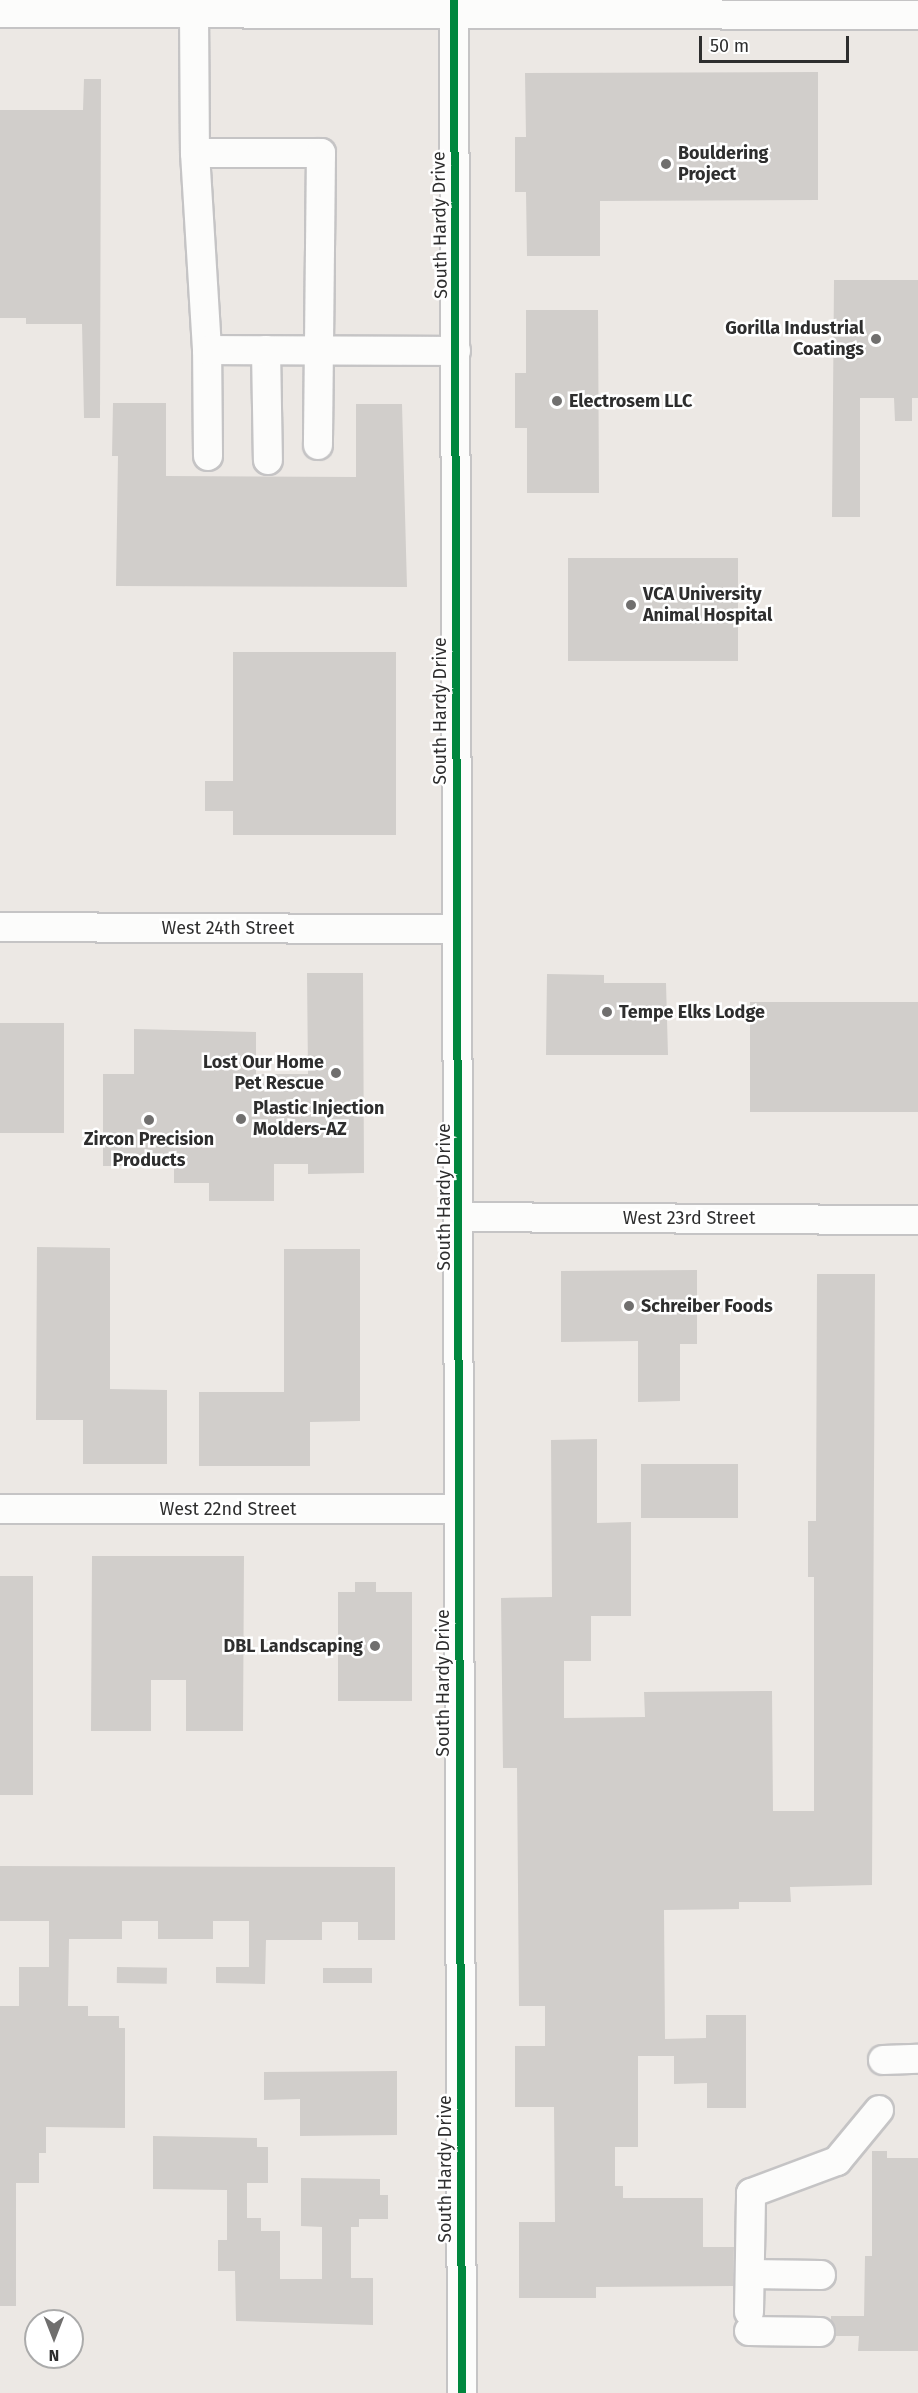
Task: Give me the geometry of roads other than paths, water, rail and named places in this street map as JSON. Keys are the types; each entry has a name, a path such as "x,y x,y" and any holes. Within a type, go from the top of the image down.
{"street":[{"path":"0,13 454,7 765,7 918,15"},
{"name":"South Hardy Drive","path":"454,7 456,929 459,1217 457,1509 462,2393"},
{"path":"208,456 207,350 195,153 209,9"},
{"path":"195,153 321,153 318,445"},
{"path":"207,350 456,351"},
{"path":"266,350 268,460"},
{"name":"West 24th Street","path":"0,927 456,929"},
{"name":"West 23rd Street","path":"459,1217 918,1220"},
{"name":"West 22nd Street","path":"0,1509 457,1509"},
{"path":"883,2060 918,2059"},
{"path":"820,2332 749,2322 751,2193 837,2161 879,2110"},
{"path":"750,2274 821,2275"}],"place":[{"name":"Bouldering Project","path":"666,164"},
{"name":"Gorilla Industrial Coatings","path":"876,339"},
{"name":"Electrosem LLC","path":"557,401"},
{"name":"VCA University Animal Hospital","path":"631,605"},
{"name":"Tempe Elks Lodge","path":"607,1012"},
{"name":"Lost Our Home Pet Rescue","path":"336,1073"},
{"name":"Plastic Injection Molders-AZ","path":"241,1119"},
{"name":"Zircon Precision Products","path":"149,1120"},
{"name":"Schreiber Foods","path":"629,1306"},
{"name":"DBL Landscaping","path":"375,1646"}]}
